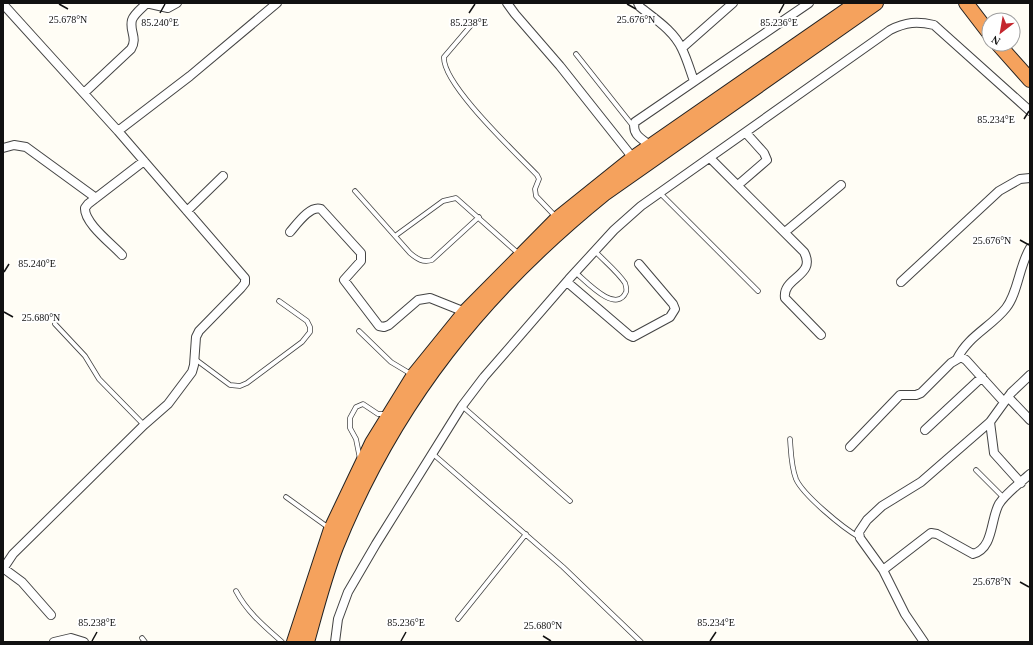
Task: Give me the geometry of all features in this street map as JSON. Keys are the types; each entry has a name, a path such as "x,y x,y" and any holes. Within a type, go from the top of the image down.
{"highway":[{"path":"294,642 331,529 361,465 389,413 414,375 464,312 557,219 633,158 857,3"},
{"path":"307,642 321,589 336,547 391,432 425,381 478,314 527,261 604,194 876,3"},
{"path":"965,5 981,24"},
{"path":"1005,52 1030,80"}],"street":[{"path":"84,93 134,44 135,38 132,21 134,16 147,3 168,8 177,3"},
{"path":"118,131 190,76 277,3"},
{"path":"508,3 515,14 560,66 633,158"},
{"path":"638,3 640,7 673,34 682,48 694,81"},
{"path":"682,48 733,3"},
{"path":"651,146 635,133 634,127 640,117 809,3"},
{"path":"3,4 118,131 245,278 245,283 241,288 199,331 196,337 195,359 192,372 172,400 144,425 12,554 3,568 22,582 51,615"},
{"path":"337,641 338,619 348,592 376,544 462,406 484,377 575,272 630,215 659,193 902,23 919,21 934,25 1030,111"},
{"path":"738,186 767,160 764,154 746,133"},
{"path":"3,148 21,145 32,150 96,198"},
{"path":"710,158 804,252 808,264 787,287 784,292 785,298 821,335"},
{"path":"122,255 87,218 85,208 144,161"},
{"path":"187,211 223,176"},
{"path":"901,282 998,191 1015,181 1030,178"},
{"path":"785,232 841,185"},
{"path":"290,232 310,211 321,208 361,253 361,261 344,280 379,326 384,327 390,325 418,300 424,298 430,298 464,312"},
{"path":"850,447 900,395 916,395 921,393 957,358 965,344 1000,314 1009,303 1022,265 1030,248"},
{"path":"567,282 629,335 634,337 670,317 675,309 639,264"},
{"path":"957,358 961,357 966,360 982,377 1030,420"},
{"path":"924,642 905,614 882,570 860,538 859,532 862,526 882,506 920,482 990,422 1006,399 1030,375"},
{"path":"925,430 982,377"},
{"path":"990,422 994,453 1021,483"},
{"path":"882,570 931,533 937,534 973,554 980,552 987,543 997,509 1005,498 1030,474"},
{"path":"54,642 71,638 84,642"}],"lane":[{"path":"473,23 444,57 446,70 466,100 537,175 539,179 535,189 536,196 557,219"},
{"path":"576,54 634,127"},
{"path":"355,191 415,257 427,261 437,256 479,217"},
{"path":"659,193 758,291"},
{"path":"395,236 443,201 450,198 456,198 520,255"},
{"path":"575,272 605,297 611,300 618,299 623,296 626,292 625,284 595,250"},
{"path":"195,359 230,385 240,386 247,382 302,342 310,332 307,321 279,301"},
{"path":"55,324 86,356 99,380 144,425"},
{"path":"359,331 391,362 414,375"},
{"path":"361,465 356,439 350,428 350,418 356,407 363,404 378,414 389,413"},
{"path":"462,406 570,501"},
{"path":"790,439 792,466 799,485 840,524 860,538"},
{"path":"433,454 563,567 641,642"},
{"path":"976,470 1005,498"},
{"path":"286,497 331,529"},
{"path":"458,619 526,534"},
{"path":"236,591 242,603 253,616 282,642"},
{"path":"142,638 145,642"}]}
